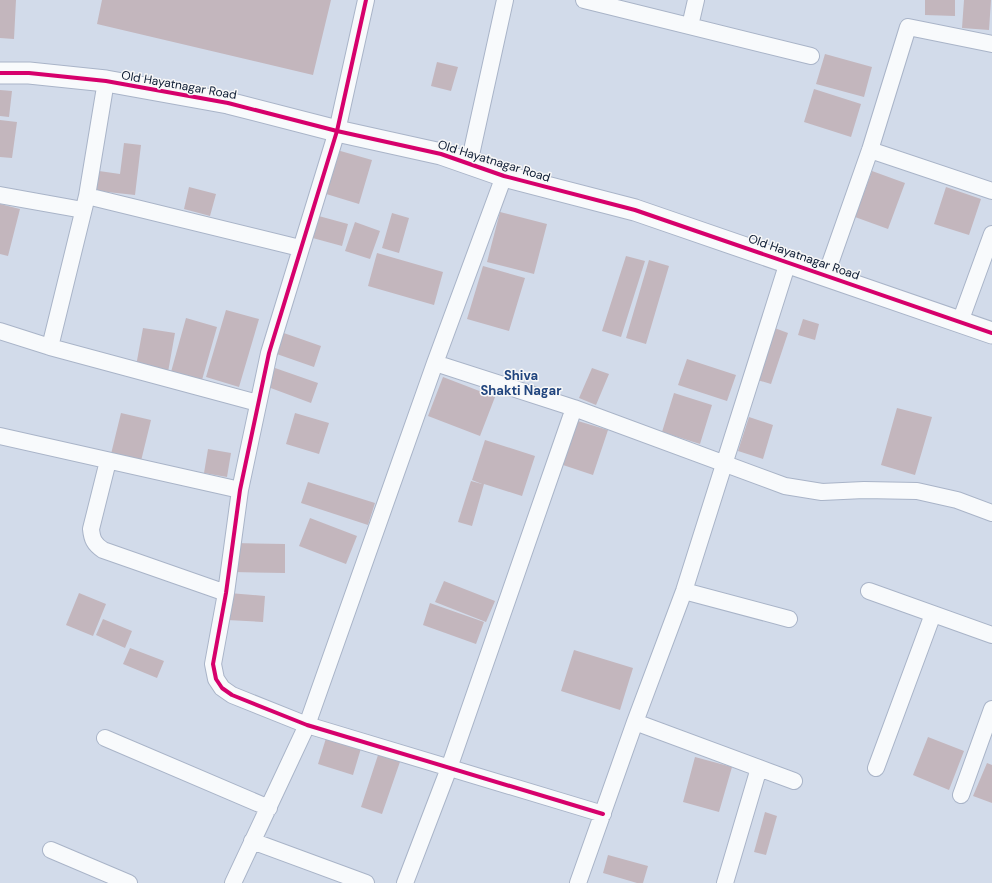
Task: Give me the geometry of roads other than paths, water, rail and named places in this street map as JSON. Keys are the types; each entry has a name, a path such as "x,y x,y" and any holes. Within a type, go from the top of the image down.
{"street":[{"path":"366,0 337,131 269,352 240,490 226,593 213,664 216,679 222,688 232,695 307,726 603,814"},
{"path":"469,164 505,0"},
{"path":"584,0 811,56"},
{"path":"690,26 696,0"},
{"path":"826,275 870,150 908,27 992,44"},
{"name":"Old Hayatnagar Road","path":"0,73 29,73 106,81 228,103 337,131 441,154 504,176 635,210 992,333"},
{"path":"50,347 85,203 106,81"},
{"path":"870,150 992,192"},
{"path":"233,883 307,726 435,363 504,176"},
{"path":"0,195 85,203 300,248"},
{"path":"960,322 992,234"},
{"path":"578,883 635,722 684,591 788,262"},
{"path":"1,335 258,403"},
{"path":"435,363 638,430 785,486 822,492 864,490 917,491 957,500 992,514"},
{"path":"405,883 450,768 574,408"},
{"path":"0,436 240,490"},
{"path":"108,461 91,529 92,539 95,544 103,550 226,593"},
{"path":"684,591 789,619"},
{"path":"869,591 992,635"},
{"path":"876,768 933,614"},
{"path":"961,795 992,709"},
{"path":"635,722 794,781"},
{"path":"105,738 269,808"},
{"path":"725,883 759,768"},
{"path":"252,842 366,883"},
{"path":"51,850 129,883"}],"district":[{"name":"Shiva Shakti Nagar","path":"521,382"}]}
